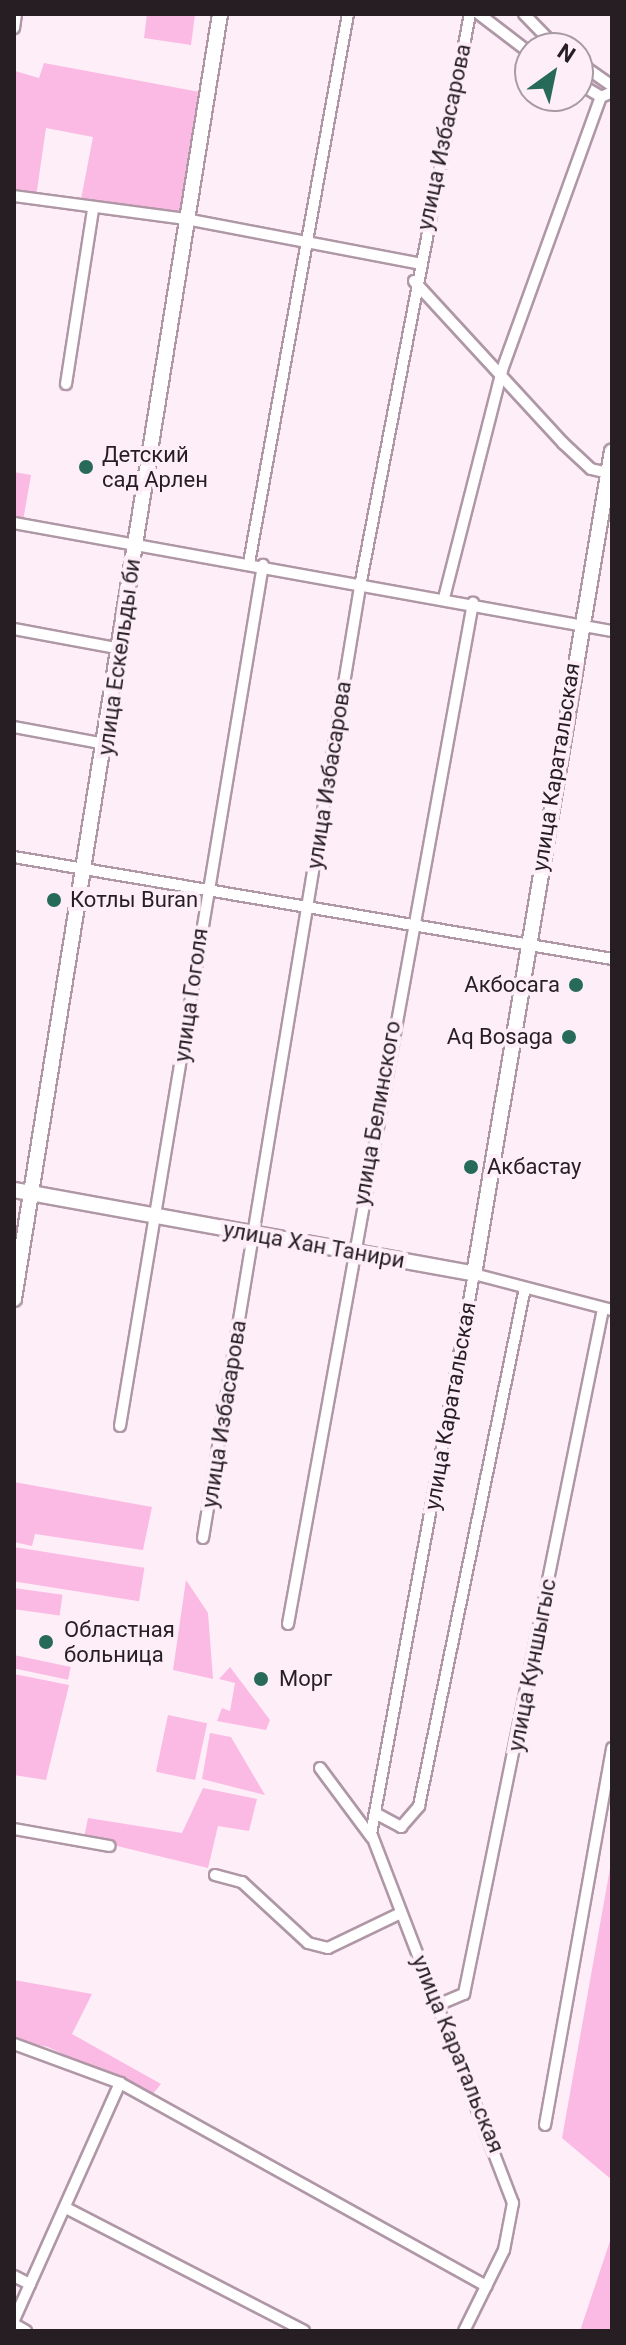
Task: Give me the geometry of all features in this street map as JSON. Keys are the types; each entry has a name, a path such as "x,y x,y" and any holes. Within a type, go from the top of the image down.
{"street":[{"path":"14,28 16,14"},
{"name":"улица Ескельды би","path":"14,1299 83,868 122,649 135,544 220,14"},
{"path":"249,563 311,241 348,14"},
{"name":"улица Избасарова","path":"203,1538 361,581 417,263 470,14"},
{"path":"479,14 514,41"},
{"path":"524,14 541,32"},
{"path":"594,73 612,86"},
{"path":"444,598 502,370 601,97 612,92"},
{"path":"594,93 601,97"},
{"path":"14,196 93,209 186,219 417,263"},
{"path":"66,384 93,209"},
{"path":"414,281 502,370 563,443 591,469 608,473"},
{"name":"улица Каратальская","path":"464,2331 512,2228 513,2203 440,2004 399,1914 372,1838 474,1274 579,625 612,451"},
{"path":"14,523 361,581 612,631"},
{"name":"улица Гоголя","path":"120,1426 158,1217 206,889 263,565"},
{"name":"улица Белинского","path":"288,1624 410,928 473,603"},
{"path":"14,629 122,649"},
{"path":"14,727 106,744"},
{"path":"14,857 308,906 410,928 612,959"},
{"name":"улица Хан Танири","path":"14,1190 474,1274 608,1310"},
{"path":"375,1813 401,1827 419,1806 525,1288"},
{"name":"улица Куншыгыс","path":"440,2004 464,1994 608,1310"},
{"path":"545,2125 612,1748"},
{"path":"320,1768 372,1838"},
{"path":"14,1829 109,1846"},
{"path":"215,1875 242,1882 308,1943 328,1948 399,1914"},
{"path":"14,2044 120,2083 486,2286"},
{"path":"26,2331 14,2322 120,2083"},
{"path":"66,2208 304,2331"},
{"path":"14,2276 30,2284"}],"shaded area":[{"path":"147,14 195,14 191,45 144,38"},
{"path":"44,63 205,93 182,213 81,199 93,137 46,128 36,197 14,192 15,71 39,78"},
{"path":"14,472 31,475 23,521 14,519"},
{"path":"14,1482 152,1507 143,1550 35,1534 32,1546 14,1542"},
{"path":"14,1547 144,1568 139,1601 14,1581"},
{"path":"186,1580 208,1613 213,1679 173,1670"},
{"path":"14,1588 63,1595 60,1616 14,1609"},
{"path":"14,1655 71,1667 68,1680 14,1668"},
{"path":"230,1667 270,1720 266,1730 217,1721 222,1708 230,1711 235,1683 219,1679"},
{"path":"14,1674 69,1685 46,1780 14,1775"},
{"path":"168,1715 207,1723 195,1780 156,1772"},
{"path":"210,1733 231,1737 265,1795 202,1779"},
{"path":"203,1788 257,1799 249,1831 218,1826 208,1868 84,1838 88,1818 182,1833"},
{"path":"612,1857 612,2180 562,2138"},
{"path":"14,1980 92,1994 72,2034 161,2084 151,2096 48,2047 14,2040"},
{"path":"612,2235 612,2331 580,2331"}],"place":[{"name":"Детский сад Арлен","path":"86,467"},
{"name":"Котлы Buran","path":"54,900"},
{"name":"Акбосага","path":"576,985"},
{"name":"Aq Bosaga","path":"569,1037"},
{"name":"Акбастау","path":"471,1167"},
{"name":"Областная больница","path":"46,1642"},
{"name":"Морг","path":"261,1679"}]}
